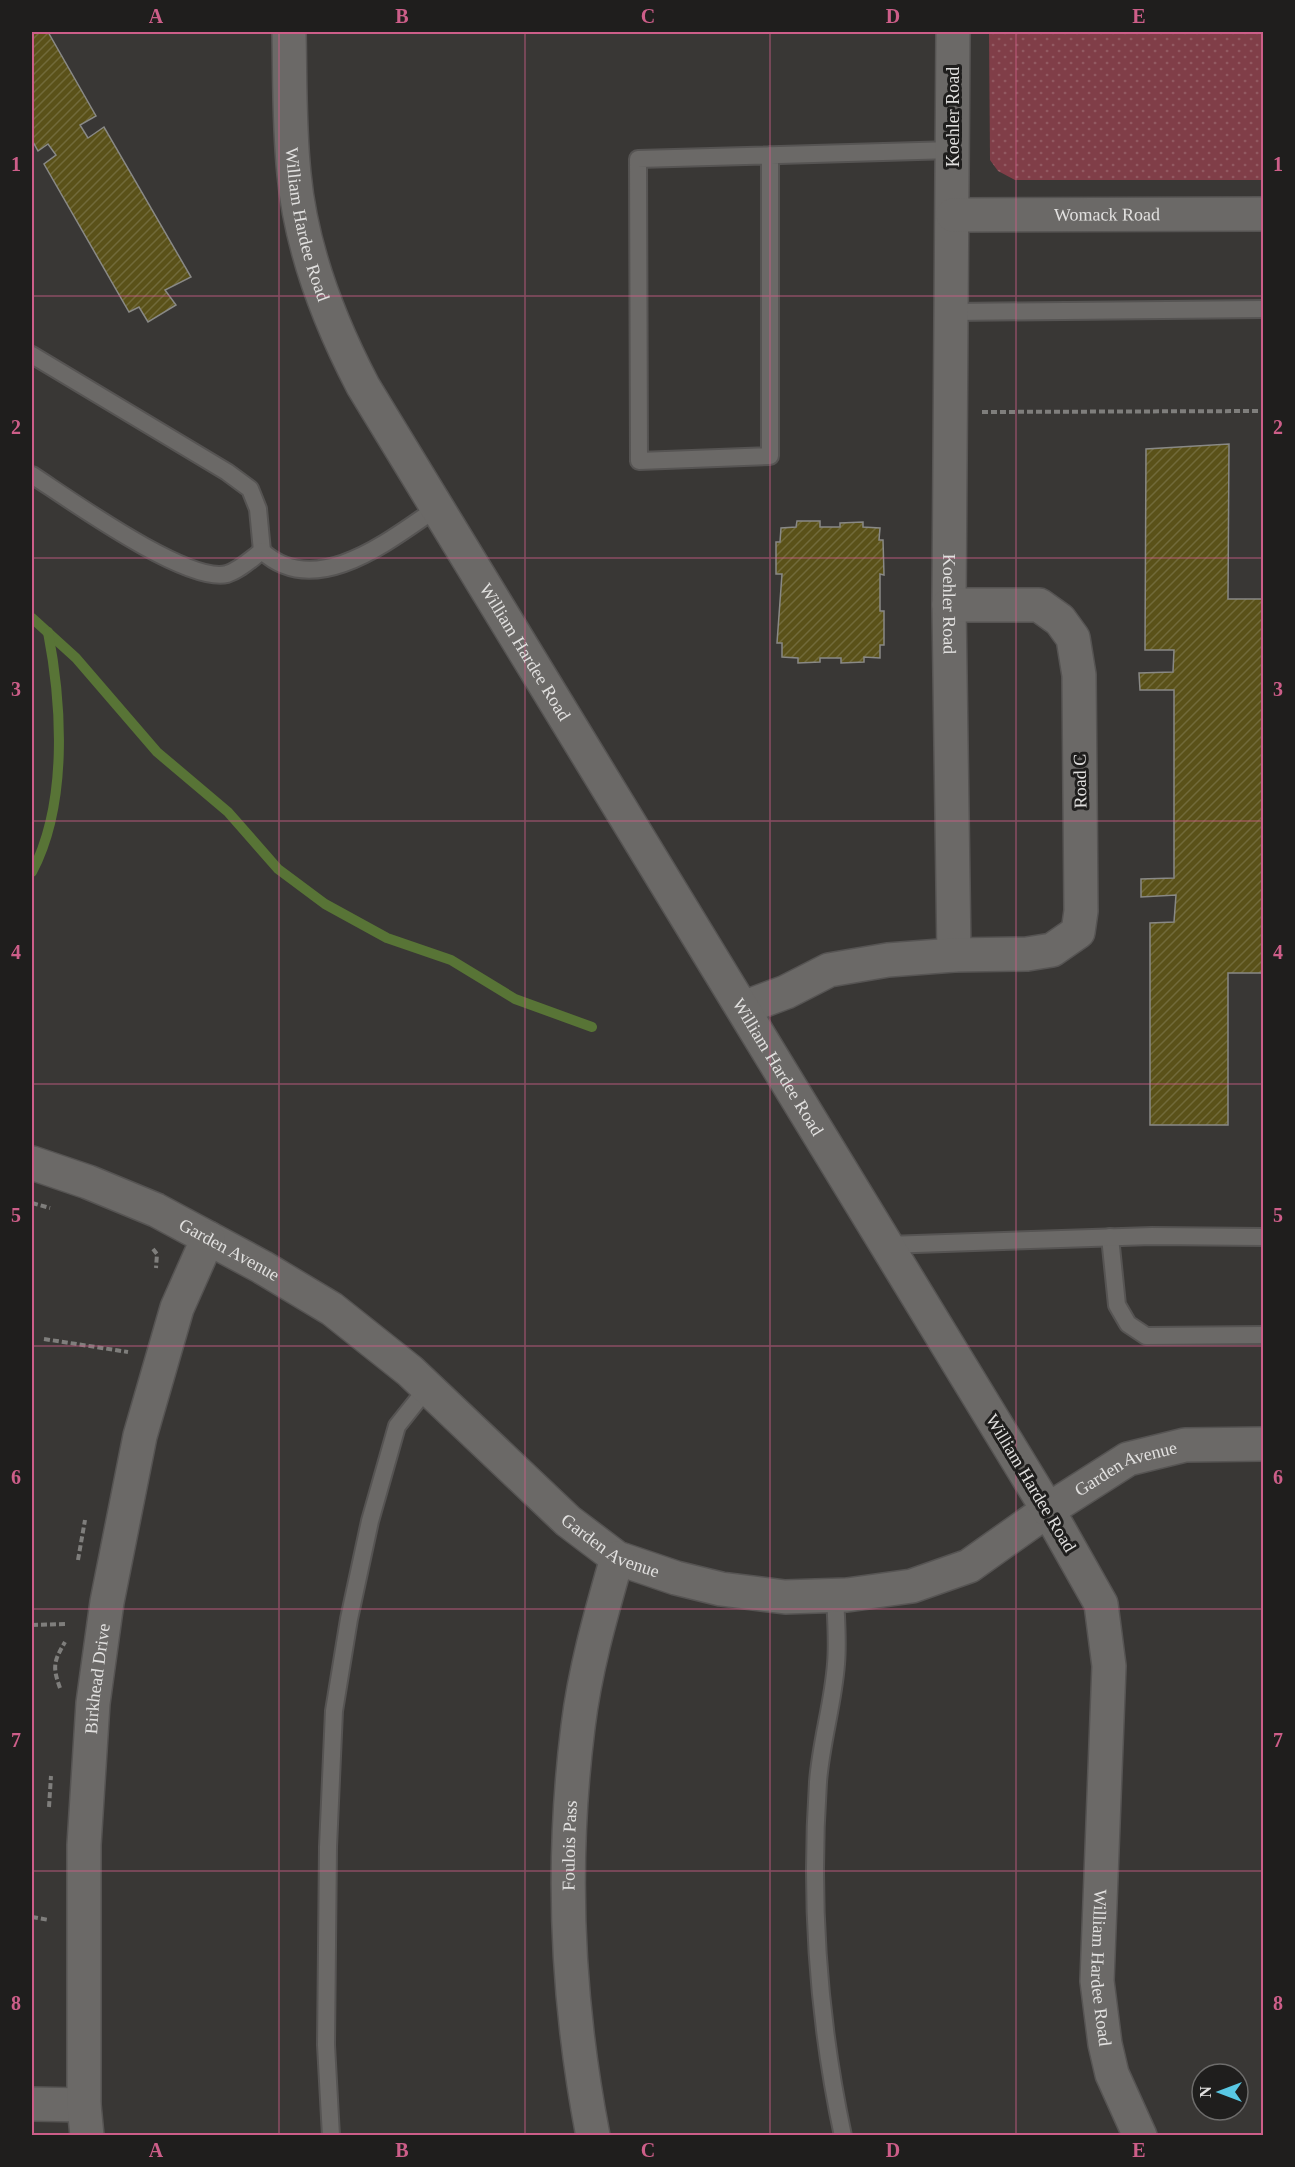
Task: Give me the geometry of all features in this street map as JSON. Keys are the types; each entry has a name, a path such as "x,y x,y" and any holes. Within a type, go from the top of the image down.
{"street":[{"name":"William Hardee Road","path":"289,32 294,175 303,231 318,286 338,339 363,386 1048,1510 1101,1604 1109,1666 1097,1981 1105,2044 1112,2074 1140,2136"},
{"name":"Koehler Road","path":"953,32 950,605 954,955"},
{"name":"Womack Road","path":"953,215 1263,214"},
{"name":"Road C","path":"950,605 1039,605 1060,620 1073,638 1078,675 1081,911 1078,932 1052,950 1027,954 954,955"},
{"path":"743,1008 786,992 829,970 888,960 954,955"},
{"name":"Garden Avenue","path":"32,1163 88,1182 156,1210 332,1309 428,1387 568,1521 617,1558 676,1578 721,1589 785,1597 835,1596 912,1586 969,1566 1048,1510 1128,1459 1185,1444 1263,1444"},
{"name":"Birkhead Drive","path":"86,2120 84,1845 93,1703 106,1602 140,1436 177,1308 208,1238"},
{"name":"Foulois Pass","path":"593,2136 574,2018 569,1849 578,1724 594,1638 617,1558"},
{"path":"32,2104 86,2120"}],"lane":[{"path":"770,155 770,456 639,461 638,159 770,155 953,150"},
{"path":"952,312 1263,309"},
{"path":"32,355 227,472 250,489 258,509 262,552 273,561 291,570 333,566 374,551 437,507"},
{"path":"32,475 139,542 194,571 225,574 262,552"},
{"path":"1110,1237 1117,1305 1128,1324 1146,1336 1263,1335"},
{"path":"887,1245 1110,1237 1263,1238"},
{"path":"331,2136 326,2045 327,1859 334,1711 349,1619 370,1521 397,1426 428,1387"},
{"path":"835,1596 836,1666 819,1778 815,1873 821,2006 832,2084 843,2136"}],"path":[{"path":"951,412 1263,411"},
{"path":"44,1339 128,1352"},
{"path":"32,1625 67,1624"},
{"path":"32,1917 49,1920"}],"shaded area":[{"path":"989,32 1263,32 1263,180 1015,180 998,171 990,160"}],"building":[{"path":"32,32 48,32 96,116 80,125 88,138 104,127 191,277 165,290 176,305 148,322 139,307 129,312 44,164 56,155 48,144 38,151 32,140"},
{"path":"1229,444 1228,599 1264,599 1264,973 1228,973 1228,1125 1150,1125 1150,923 1174,922 1176,895 1141,897 1141,879 1174,878 1174,690 1140,690 1139,673 1173,672 1174,650 1145,650 1146,449"},
{"path":"797,521 820,521 820,527 840,527 840,523 863,522 863,527 880,528 879,540 883,540 884,575 880,574 880,611 884,611 884,645 880,645 880,658 864,657 864,662 841,663 841,658 820,658 820,662 798,663 798,658 782,657 782,643 777,643 782,574 776,574 776,542 780,542 781,528 796,527"}],"waterway":[{"path":"32,618 76,658 157,752 228,812 278,869 325,904 387,938 451,960 515,999 592,1027"},
{"path":"32,872 44,845 57,785 59,722 48,632"}]}
